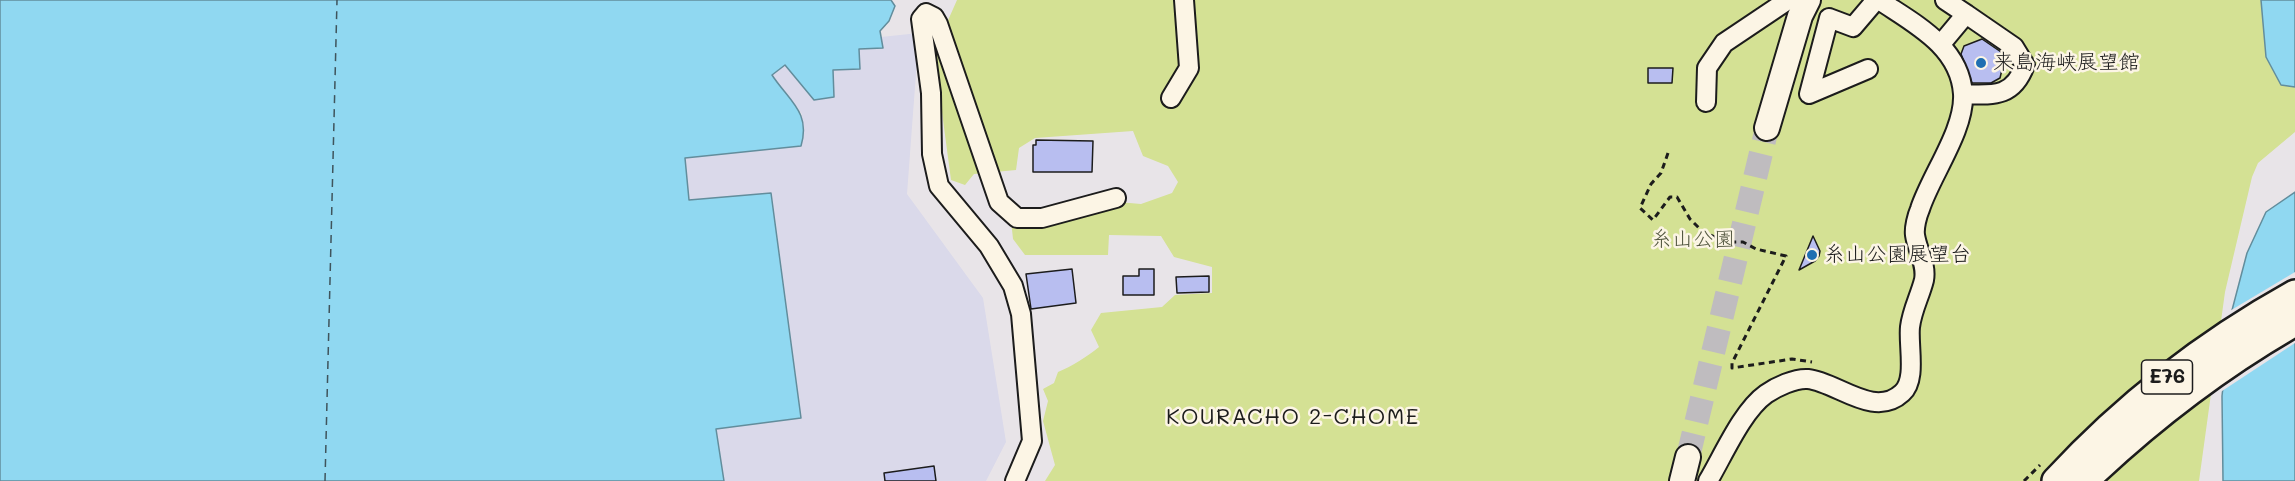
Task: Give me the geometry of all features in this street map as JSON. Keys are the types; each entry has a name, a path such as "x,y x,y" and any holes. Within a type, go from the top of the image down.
{"highway":[{"name":"E76","path":"2056,481 2115,421 2158,383 2212,343 2295,294"},
{"name":"E76","path":"2084,481 2173,403 2221,367 2295,322"}],"main road":[{"path":"1767,128 1800,16 1808,0"},
{"path":"1682,481 1688,457"}],"street":[{"path":"1171,98 1189,68 1187,12 1184,0"},
{"path":"1706,102 1707,68 1724,43 1788,0"},
{"path":"1708,481 1743,422 1764,395 1778,388 1809,379 1860,399 1879,402 1895,399 1904,392 1910,380 1908,339 1912,308 1924,278 1923,258 1915,235 1919,209 1959,120 1963,94 1958,73 1941,44 1877,0 1853,27 1829,18 1809,94 1868,69"},
{"path":"1945,0 2014,47 2025,65 2019,81 1998,95 1963,94"},
{"path":"1015,481 1032,441 1021,314 1012,286 989,246 939,186 932,154 931,93 921,19 926,13 934,17 938,24 999,202 1017,218 1042,218 1116,198"},
{"path":"1941,44 1966,14"}],"path":[{"path":"1668,153 1661,173 1651,184 1640,208 1653,220 1670,197 1677,197 1690,219 1702,231 1725,242 1743,242 1756,249 1786,256 1732,363 1732,368 1792,358 1816,364"}],"shaded area":[{"path":"919,33 907,194 983,298 1006,442 986,481 724,481 716,429 801,418 771,194 688,200 685,158 801,146 802,114 772,75 785,65 814,99 834,97 832,70 859,49 882,48 881,37"}],"green space":[{"name":"糸山公園","path":"957,0 2295,0 2295,132 2258,163 2252,177 2225,292 2199,481 1045,481 1055,465 1043,421 1048,401 1043,389 1054,383 1058,372 1099,347 1091,330 1101,313 1162,307 1175,295 1212,293 1212,267 1174,257 1161,236 1109,235 1108,255 1025,255 1013,239 1011,220 1118,202 1141,204 1172,193 1178,182 1168,166 1143,156 1133,131 1035,138 1019,148 1016,170 974,174 965,185 951,180 934,52"}],"water":[{"path":"0,0 891,0 895,6 889,21 880,31 883,48 859,49 860,69 833,70 834,97 814,100 785,65 772,75 801,115 803,134 801,146 685,158 689,200 771,193 801,418 716,429 724,481 0,481"},
{"path":"2261,0 2295,0 2295,87 2281,85 2266,57"},
{"path":"2295,192 2295,481 2223,481 2222,396 2231,314 2247,253 2266,212"}],"pier":[{"path":"2295,272 2295,343 2219,393 2228,312"}],"building":[{"name":"来島海峡展望館","path":"1982,39 2001,52 2004,61 2000,78 1991,83 1972,83 1961,54 1964,46"},
{"path":"1648,68 1673,68 1672,83 1648,83"},
{"path":"1036,140 1093,141 1092,172 1033,172 1033,145 1036,145"},
{"path":"1813,236 1820,251 1819,256 1815,261 1799,270"},
{"path":"1072,269 1076,303 1031,309 1026,274"},
{"path":"1139,269 1154,269 1154,295 1123,295 1123,276 1139,276"},
{"path":"1209,276 1209,292 1177,293 1176,277"},
{"path":"934,466 936,481 885,481 884,473"}],"ferry route":[{"path":"325,481 337,0"}],"tunnel":[{"path":"1688,457 1767,128"}],"place":[{"name":"来島海峡展望館","path":"1981,63"},
{"name":"糸山公園展望台","path":"1812,255"}],"district":[{"name":"KOURACHO 2-CHOME","path":"1293,417"}]}
